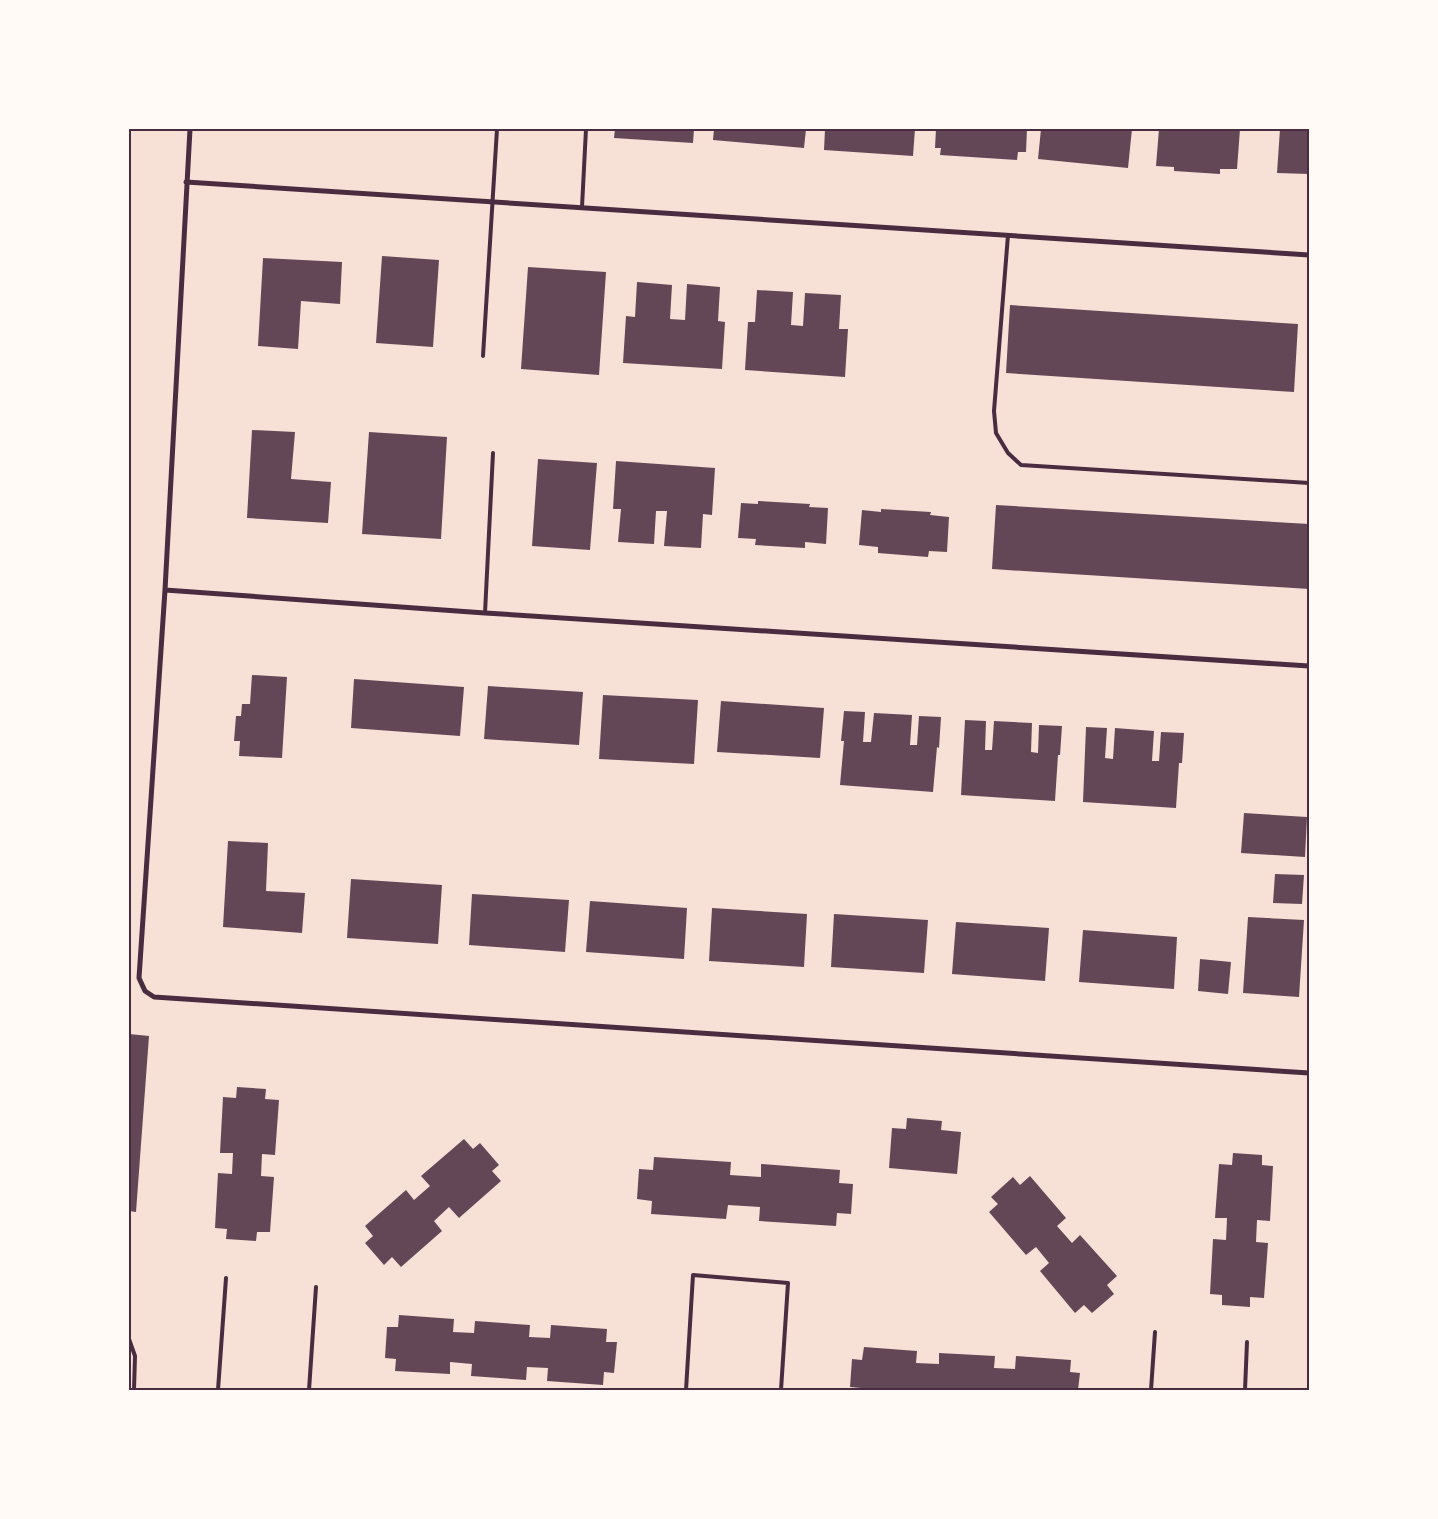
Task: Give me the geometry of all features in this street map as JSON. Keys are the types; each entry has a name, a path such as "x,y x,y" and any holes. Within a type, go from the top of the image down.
{"street":[{"path":"190,129 165,590 139,978 145,990 154,997 163,998 1309,1074"},
{"path":"186,182 1309,255"},
{"path":"165,590 484,613 1309,666"}],"lane":[{"path":"483,356 497,129"},
{"path":"582,208 586,129"},
{"path":"1008,235 994,411 996,433 1008,453 1021,465 1309,483"},
{"path":"484,613 493,453"},
{"path":"686,1390 694,1275 788,1283 781,1390"},
{"path":"218,1390 226,1278"},
{"path":"309,1390 316,1287"},
{"path":"1151,1390 1155,1332"},
{"path":"129,1339 135,1356 134,1390"},
{"path":"1244,1390 1247,1342"}],"building":[{"path":"615,129 694,129 693,143 614,138"},
{"path":"714,129 806,129 804,148 713,140"},
{"path":"825,129 915,129 913,156 824,150"},
{"path":"936,129 1027,129 1026,152 1018,152 1017,160 940,155 941,148 935,148"},
{"path":"1041,129 1132,129 1128,168 1038,159"},
{"path":"1159,129 1240,129 1237,169 1220,169 1220,174 1174,171 1174,167 1156,166"},
{"path":"1280,129 1309,129 1309,174 1277,173"},
{"path":"382,256 439,260 433,347 376,343"},
{"path":"263,258 342,262 340,304 301,301 298,349 258,346"},
{"path":"528,267 606,272 599,375 521,369"},
{"path":"637,282 672,285 670,319 685,320 687,284 720,287 718,321 725,322 722,369 623,363 626,316 635,317"},
{"path":"757,290 793,292 791,325 803,326 805,293 841,295 839,329 848,329 845,377 745,370 748,322 755,322"},
{"path":"1010,305 1298,324 1294,392 1006,373"},
{"path":"252,430 295,432 291,479 331,482 328,523 247,518"},
{"path":"369,432 447,437 441,539 362,534"},
{"path":"538,459 597,463 590,550 532,546"},
{"path":"616,461 715,468 712,515 703,514 701,548 664,546 667,511 656,511 654,544 618,542 621,509 613,509"},
{"path":"758,501 810,504 809,507 828,508 826,544 805,542 805,548 755,545 756,539 738,538 741,503 758,504"},
{"path":"996,505 1309,524 1309,589 992,569"},
{"path":"881,509 931,512 930,515 949,517 947,552 929,551 928,557 878,553 878,547 859,545 862,510 881,512"},
{"path":"252,675 287,677 282,758 239,756 240,741 234,741 236,716 241,716 242,704 250,704"},
{"path":"354,679 464,687 460,736 351,728"},
{"path":"488,686 583,692 579,745 484,739"},
{"path":"603,695 698,700 694,764 599,759"},
{"path":"721,701 824,708 820,758 717,752"},
{"path":"844,711 865,712 863,742 871,742 874,713 912,715 910,745 917,745 919,716 941,717 933,792 840,785 844,741 841,741"},
{"path":"965,720 986,721 985,750 992,750 994,721 1032,723 1031,752 1038,753 1039,725 1062,726 1055,801 961,795"},
{"path":"1086,727 1107,728 1105,758 1113,759 1115,728 1154,731 1152,761 1159,761 1161,732 1184,733 1182,763 1179,763 1176,808 1083,802"},
{"path":"1244,813 1307,817 1305,857 1241,853"},
{"path":"228,841 268,843 266,891 305,893 302,933 223,927"},
{"path":"1275,874 1304,875 1302,904 1273,903"},
{"path":"351,879 442,885 438,944 347,938"},
{"path":"472,894 569,900 565,952 469,945"},
{"path":"590,901 687,908 684,959 586,952"},
{"path":"712,908 807,914 804,967 709,961"},
{"path":"834,914 928,920 924,973 831,967"},
{"path":"1248,917 1304,920 1299,997 1243,993"},
{"path":"956,922 1049,928 1045,981 952,974"},
{"path":"1083,930 1177,937 1174,989 1079,982"},
{"path":"1200,959 1231,962 1228,994 1198,991"},
{"path":"129,1034 149,1036 136,1212 129,1211"},
{"path":"237,1087 266,1089 265,1099 279,1100 275,1155 262,1154 261,1176 274,1177 270,1232 257,1232 256,1241 226,1239 227,1229 215,1228 218,1173 232,1174 233,1153 220,1153 223,1097 236,1098"},
{"path":"907,1118 942,1121 941,1130 961,1132 957,1174 889,1168 892,1128 906,1129"},
{"path":"464,1139 473,1149 480,1143 499,1165 492,1171 501,1181 459,1218 449,1207 434,1221 442,1231 401,1267 392,1257 384,1265 365,1243 373,1236 365,1226 406,1190 414,1200 430,1186 421,1176"},
{"path":"1233,1153 1262,1155 1262,1165 1273,1166 1270,1221 1257,1220 1256,1242 1268,1243 1264,1298 1250,1297 1250,1307 1222,1305 1222,1295 1210,1294 1213,1239 1226,1240 1227,1218 1215,1218 1219,1164 1232,1165"},
{"path":"654,1157 731,1162 730,1175 761,1177 761,1164 840,1170 839,1183 853,1184 851,1214 837,1213 836,1226 759,1221 760,1207 728,1205 726,1219 651,1214 652,1201 637,1199 639,1169 653,1170"},
{"path":"1030,1176 1066,1218 1057,1226 1072,1243 1080,1235 1117,1276 1107,1285 1114,1294 1092,1313 1084,1305 1075,1313 1040,1271 1049,1263 1036,1247 1026,1255 989,1212 998,1204 991,1197 1013,1177 1020,1185"},
{"path":"399,1315 454,1319 453,1332 474,1333 475,1321 530,1325 529,1337 550,1338 551,1325 607,1329 606,1342 617,1342 614,1373 604,1372 603,1385 547,1381 548,1368 527,1367 526,1380 471,1376 472,1364 450,1362 450,1374 395,1371 396,1359 385,1358 387,1327 398,1327"},
{"path":"864,1347 917,1351 916,1363 939,1364 939,1353 995,1356 994,1368 1015,1369 1016,1356 1071,1360 1070,1372 1080,1373 1078,1390 861,1390 861,1388 850,1387 852,1359 862,1360"}]}
